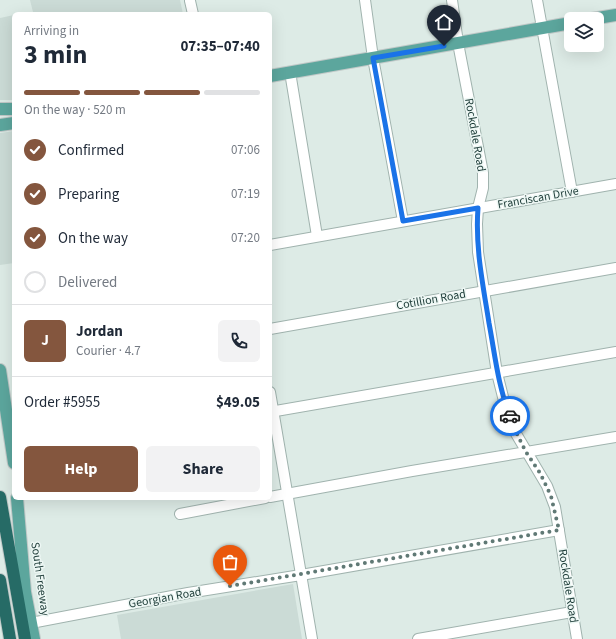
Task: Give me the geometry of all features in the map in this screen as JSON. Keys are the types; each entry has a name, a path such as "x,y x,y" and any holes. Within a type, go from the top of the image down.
{"highway":[{"path":"0,497 25,639"},
{"path":"0,580 10,639"}],"main road":[{"path":"604,17 616,15"},
{"path":"272,76 564,24"},
{"path":"0,110 12,109"},
{"path":"0,125 12,123"},
{"path":"0,370 12,450"},
{"name":"South Freeway","path":"17,500 24,585 34,639"}],"street":[{"path":"365,0 373,58 403,221"},
{"name":"Rockdale Road","path":"452,0 458,43 483,173 483,188 478,208 478,252 497,373 504,401 516,432 526,452 540,473 551,496 559,530 577,639"},
{"path":"537,0 572,192"},
{"path":"190,1 193,12"},
{"path":"290,72 317,236"},
{"name":"Franciscan Drive","path":"272,245 616,184"},
{"name":"Cotillion Road","path":"272,329 616,268"},
{"path":"312,639 272,412 616,352"},
{"path":"272,497 616,437"},
{"path":"180,514 254,500"},
{"name":"Georgian Road","path":"31,623 188,593 559,530"},
{"path":"418,639 572,612"}],"shaded area":[{"path":"30,0 180,0 183,12 33,12"},
{"path":"12,15 12,100 0,100 0,18"},
{"path":"12,131 12,263 0,265 0,133"},
{"path":"293,584 302,639 121,639 117,615"}],"way so far":[{"path":"230,586 559,530 555,508 547,486 526,452 510,416"}],"route":[{"path":"444,46 373,58 403,221 478,208 478,252 497,373 504,401 510,416"}]}
